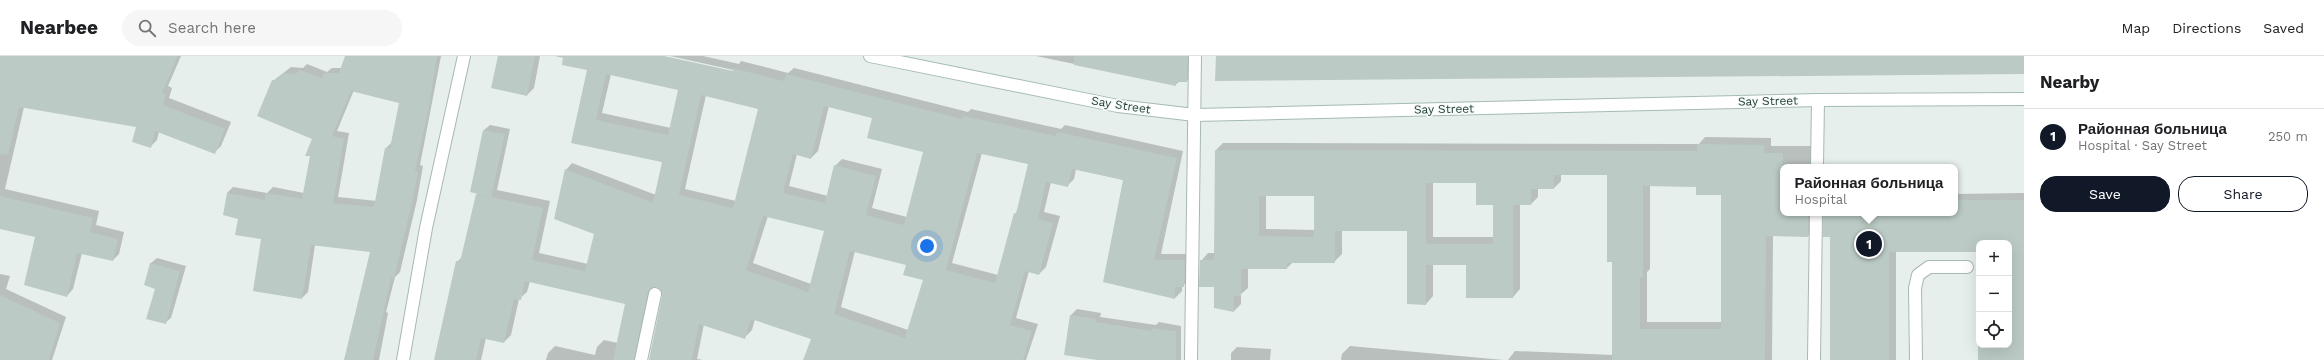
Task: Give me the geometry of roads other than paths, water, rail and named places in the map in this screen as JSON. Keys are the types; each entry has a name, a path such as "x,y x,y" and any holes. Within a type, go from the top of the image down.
{"main road":[{"path":"403,360 426,228 464,56"},
{"name":"Say Street","path":"870,56 1118,106 1195,115 1818,100 2024,99"},
{"path":"1191,360 1195,56"},
{"path":"1817,164 1818,100"},
{"path":"1814,360 1816,216"},
{"path":"1916,360 1915,288 1918,275 1929,268 1967,268"},
{"path":"641,360 655,294"}],"place":[{"name":"Районная больница","path":"1869,244"}]}
